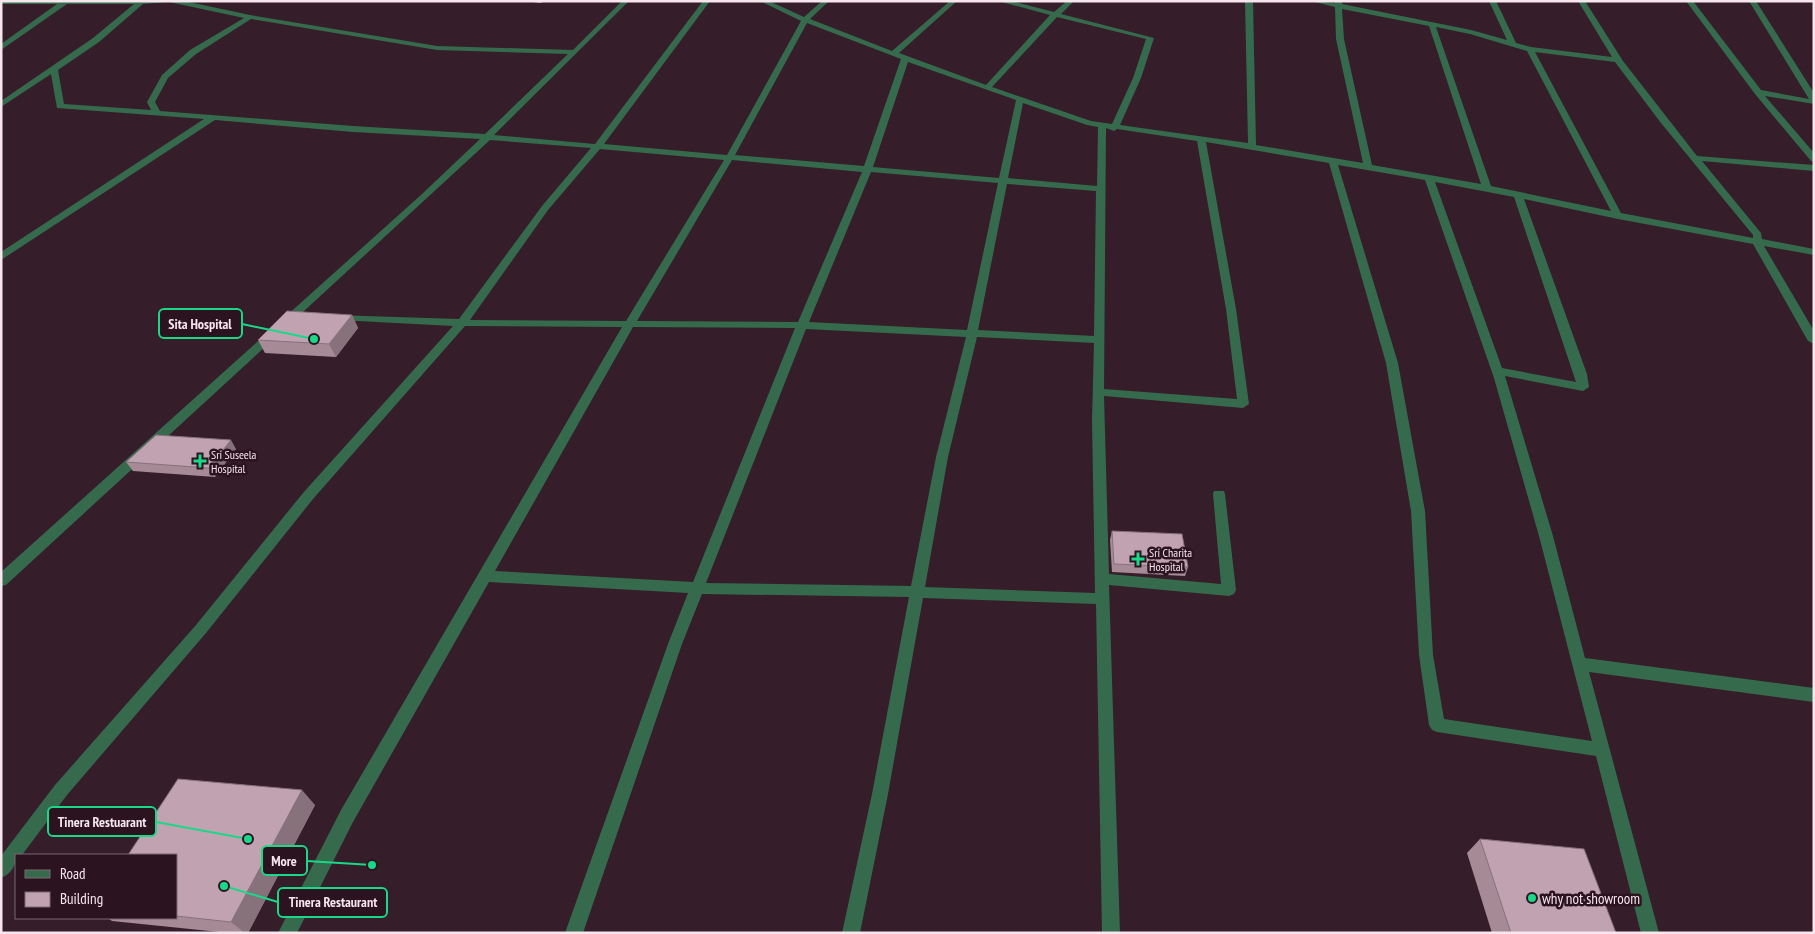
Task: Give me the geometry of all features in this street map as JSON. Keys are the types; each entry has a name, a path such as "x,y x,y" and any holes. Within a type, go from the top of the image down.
{"street":[{"path":"1,2 166,1"},
{"path":"172,1 250,17 437,48 574,52"},
{"path":"1,581 295,315 488,136 626,1"},
{"path":"1,870 61,790 201,629 308,496 462,324 545,208 598,146 708,1"},
{"path":"763,1 805,20 987,88 1108,126 1252,147 1487,188 1618,216 1814,252"},
{"path":"287,933 347,816 629,325 730,157 805,20 826,1"},
{"path":"574,933 675,644 802,326 868,169 899,56 954,1"},
{"path":"1001,1 1150,38 1136,78 1108,126 1100,189 1098,392 1110,933"},
{"path":"987,88 1045,24 1071,1"},
{"path":"1249,1 1252,147"},
{"path":"1314,1 1338,4 1471,32 1530,49 1619,60"},
{"path":"1492,1 1514,44"},
{"path":"1581,1 1636,85 1758,235 1757,242 1814,341"},
{"path":"1689,1 1758,92 1814,159"},
{"path":"1752,1 1814,101"},
{"path":"1,48 65,2"},
{"path":"1,105 96,40 141,2"},
{"path":"1338,4 1340,39 1368,168"},
{"path":"157,113 151,102 165,77 193,52 250,17"},
{"path":"1432,25 1487,188"},
{"path":"1530,49 1618,216"},
{"path":"54,69 60,106 353,129 488,136 1100,189"},
{"path":"1758,92 1814,101"},
{"path":"851,933 880,794 942,457 972,334 1020,99"},
{"path":"1,257 213,117"},
{"path":"1098,392 1243,404 1231,309 1202,139"},
{"path":"1695,158 1814,168"},
{"path":"1333,162 1392,363 1418,511 1426,655 1438,725 1602,750"},
{"path":"1429,178 1498,372 1543,527 1650,933"},
{"path":"1498,372 1583,387 1518,195"},
{"path":"295,315 462,324 802,326 1099,340"},
{"path":"1102,580 1229,590 1219,494"},
{"path":"486,576 697,588 917,592 1103,599"},
{"path":"1580,664 1814,695"}],"building":[{"path":"287,311 352,315 329,344 258,340"},
{"path":"156,435 231,440 209,468 126,462"},
{"path":"1112,531 1182,534 1188,567 1114,564"},
{"path":"178,779 302,790 231,922 178,916 178,854 129,854"},
{"name":"why not showroom","path":"1480,839 1584,849 1616,933 1511,933"}],"place":[{"name":"Sita Hospital","path":"314,339"},
{"name":"Sri Suseela Hospital","path":"200,461"},
{"name":"Sri Charita Hospital","path":"1138,559"},
{"name":"Tinera Restuarant","path":"248,839"},
{"name":"More","path":"372,865"},
{"name":"Tinera Restaurant","path":"224,886"},
{"name":"why not showroom","path":"1532,898"}]}
